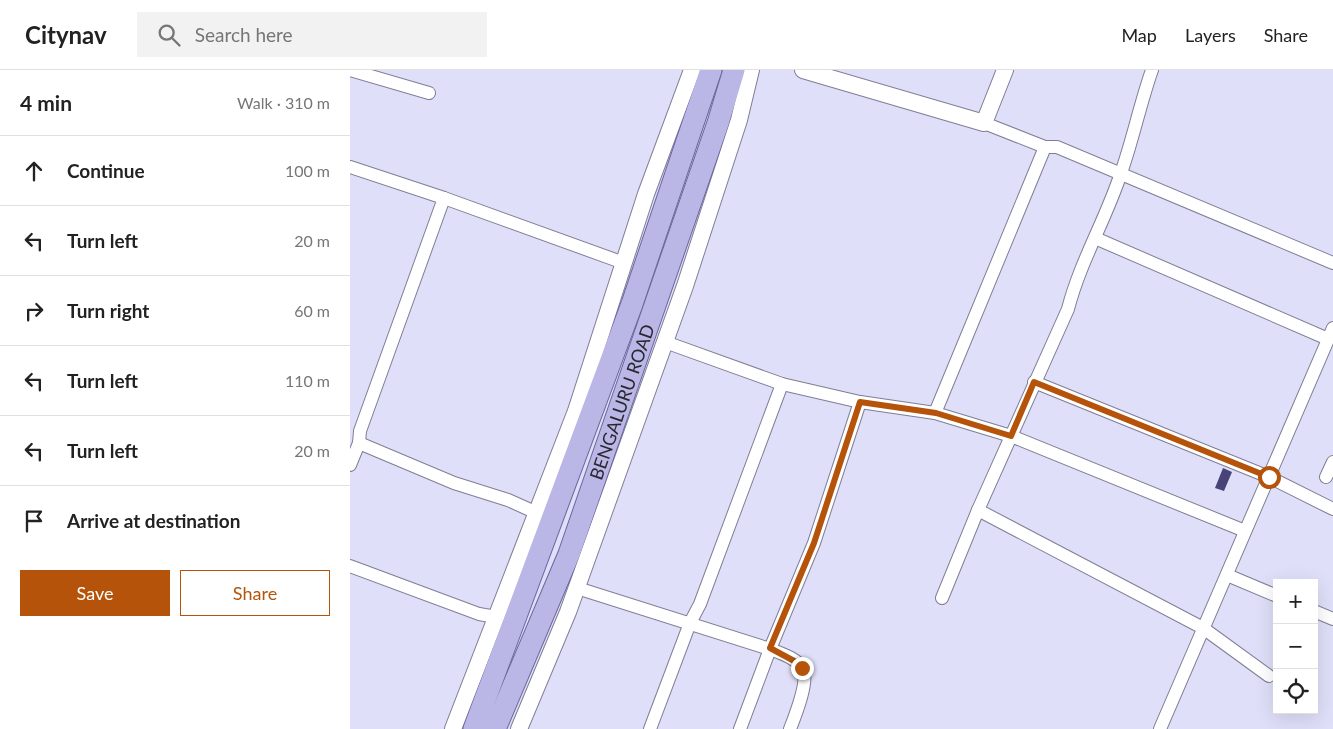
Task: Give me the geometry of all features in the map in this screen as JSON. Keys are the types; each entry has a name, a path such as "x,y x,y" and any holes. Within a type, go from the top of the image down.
{"main road":[{"path":"474,729 632,304 711,70"},
{"name":"BENGALURU ROAD","path":"495,729 569,554 718,123 734,70"}],"street":[{"path":"350,70 429,93"},
{"path":"454,729 576,411 646,194 692,70"},
{"path":"519,729 577,588 665,342 739,120 751,70"},
{"path":"803,70 984,123 1045,147 1057,147 1333,263"},
{"path":"984,123 1005,70"},
{"path":"942,598 978,510 1068,309 1074,288 1121,173 1152,70"},
{"path":"936,413 1045,147"},
{"path":"350,167 444,198 624,263"},
{"path":"350,465 359,443 360,431 444,198"},
{"path":"1095,238 1331,333 1203,628 1165,727"},
{"path":"665,342 782,384 860,402 936,413 1011,436 1245,531"},
{"path":"1034,382 1269,477 1333,509"},
{"path":"650,729 690,623 700,604 782,384"},
{"path":"740,729 770,648 814,543 860,402"},
{"path":"359,443 454,483 508,500 537,513"},
{"path":"1326,476 1333,462"},
{"path":"978,510 1203,628 1269,676"},
{"path":"350,566 479,614 496,617"},
{"path":"1226,575 1273,594"},
{"path":"577,588 770,648 796,662 802,668 805,677 790,729"},
{"path":"1318,613 1333,619"}],"building":[{"path":"1223,468 1232,472 1224,491 1215,488"}],"route":[{"path":"802,668 796,662 770,648 814,543 860,402 936,413 1011,436 1034,382 1269,477"}]}
